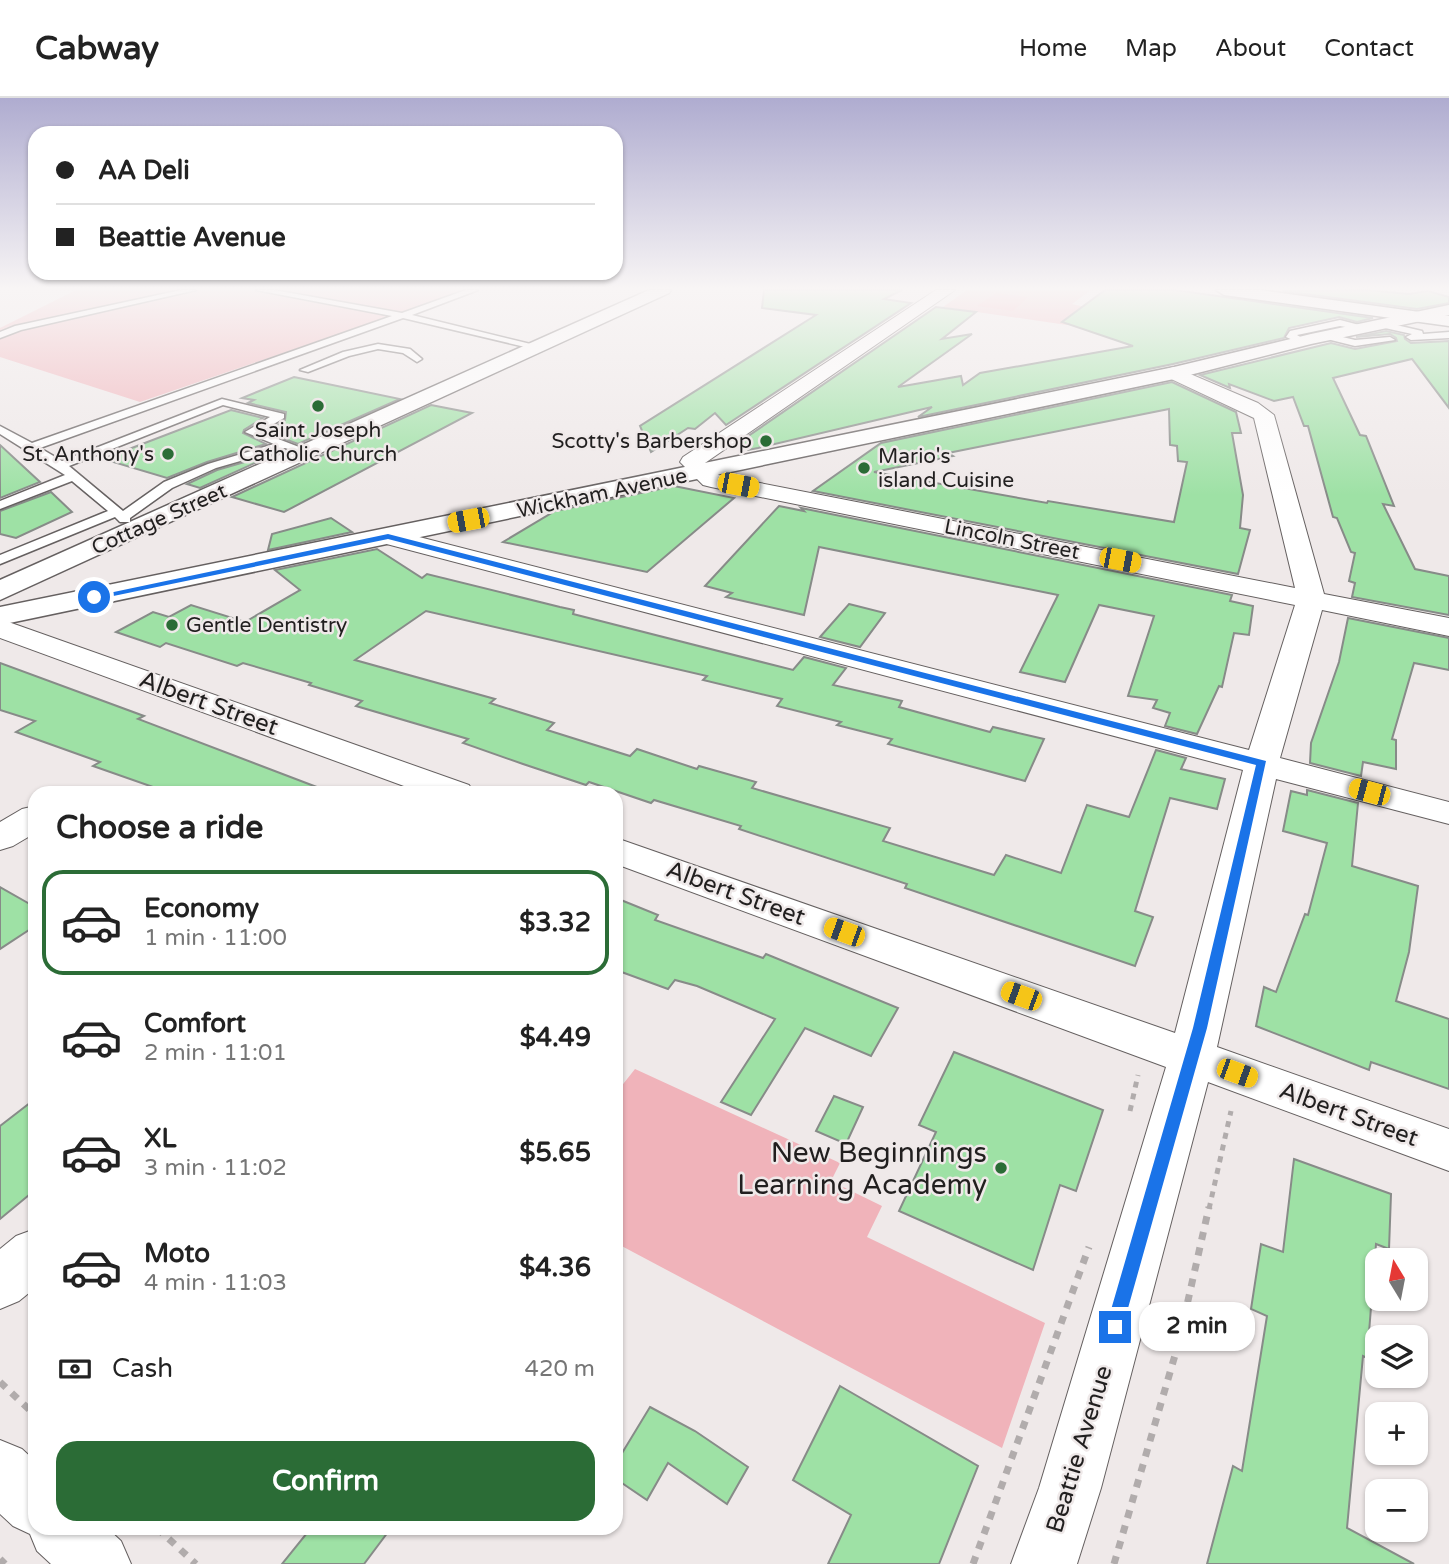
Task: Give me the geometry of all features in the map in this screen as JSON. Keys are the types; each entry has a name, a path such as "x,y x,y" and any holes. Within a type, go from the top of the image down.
{"main road":[{"name":"Cottage Street","path":"0,591 125,519 306,452 511,358"},
{"name":"Wickham Avenue","path":"0,616 1174,373 1232,358"}],"street":[{"path":"700,472 691,462 845,358"},
{"path":"1174,373 1264,415 1311,598"},
{"name":"Lincoln Street","path":"700,472 711,480 1449,627"},
{"path":"388,537 1449,813"},
{"name":"Beattie Avenue","path":"1044,1564 1070,1488 1192,1057 1262,763 1311,598"},
{"name":"Albert Street","path":"0,628 438,786"},
{"path":"0,838 28,821"},
{"name":"Albert Street","path":"623,853 1449,1150"},
{"path":"0,1283 28,1260"},
{"path":"0,1471 28,1497"},
{"path":"67,1535 98,1564"}],"lane":[{"path":"27,447 280,358"},
{"path":"305,370 331,358"},
{"path":"61,465 222,402 280,416 251,432 306,452"},
{"path":"134,411 172,420"},
{"path":"0,429 61,465 125,519"},
{"path":"0,559 125,519 168,485 222,463 283,445"},
{"path":"0,505 73,475"}],"path":[{"path":"1128,1119 1138,1072"},
{"path":"1114,1564 1178,1345 1233,1105"},
{"path":"973,1564 1092,1237"},
{"path":"0,1382 28,1408"},
{"path":"164,1535 195,1564"},
{"path":"0,1559 5,1564"}],"shaded area":[{"path":"4,358 267,358 140,402"},
{"path":"635,1069 840,1163 831,1181 882,1206 867,1237 1045,1323 1002,1448 623,1247 623,1084"}],"building":[{"path":"747,358 827,358 726,425 715,413 695,429 688,428 651,452 640,426"},
{"path":"861,358 938,358 898,387 961,376 963,385 980,373 1063,358 1197,358 918,417 932,407 748,450 741,441"},
{"path":"1268,358 1449,358 1449,408 1412,359 1333,378 1360,435 1366,436 1394,506 1383,504 1415,569 1449,576 1449,615 1352,597 1355,583 1349,581 1355,553 1351,552 1337,518 1333,517 1308,426 1304,426 1293,397 1274,401 1229,384 1230,388 1200,375"},
{"path":"294,377 400,399 298,444 266,432 285,420 286,412 248,403 254,400 242,398"},
{"path":"1172,382 1236,412 1241,433 1232,433 1243,495 1240,528 1250,530 1238,574 813,491 881,443","holes":["1169,409 1170,445 1177,446 1178,461 1187,462 1174,522 1048,501 1047,503 874,472 953,456 948,453"]},
{"path":"431,405 472,413 284,512 232,497"},
{"path":"231,410 263,418 243,433 266,444 207,462 167,478 103,459"},
{"path":"0,445 40,482 0,498"},
{"path":"279,452 200,488 187,484 217,470"},
{"path":"674,486 734,498 647,572 503,542 555,511"},
{"path":"51,492 72,512 16,538 0,534 0,511"},
{"path":"779,506 804,511 801,508 1232,595 1230,601 1253,606 1249,635 1234,633 1222,687 1219,686 1197,734 1165,726 1170,713 1153,708 1157,700 1128,696 1154,616 1099,605 1065,682 1020,672 1058,595 819,547 804,615 726,597 732,593 705,586"},
{"path":"331,518 352,532 268,550 272,534"},
{"path":"377,549 422,578 427,574 574,610 573,614 793,670 804,657 846,668 833,685 902,701 899,707 990,732 993,727 1044,739 1025,781 888,744 892,739 837,725 841,722 777,706 782,699 703,680 707,676 426,611 355,660 495,699 490,703 554,723 547,730 630,756 637,749 697,769 699,766 756,782 752,788 890,828 883,841 994,875 1006,855 1061,873 1087,805 1129,817 1156,750 1186,758 1181,769 1225,779 1217,809 1170,798 1135,911 1153,917 1135,966 905,888 907,884 739,829 741,826 623,794 623,786 601,786 589,782 586,785 523,764 463,743 468,739 356,706 362,701 309,685 311,683 243,663 237,666 166,643 160,647 116,632 153,612 169,617 191,605 245,622 300,590 275,570"},
{"path":"849,604 885,613 860,647 820,637"},
{"path":"1348,618 1449,638 1449,670 1414,663 1392,739 1396,740 1396,769 1363,762 1361,776 1310,763 1311,743 1339,662"},
{"path":"0,663 144,716 138,719 314,786 150,786 93,766 100,762 16,732 35,721 0,710"},
{"path":"1307,790 1358,803 1352,866 1418,886 1409,952 1396,1001 1449,1019 1449,1089 1371,1062 1369,1070 1256,1026 1264,987 1276,992 1305,914 1308,915 1327,843 1283,831 1291,791 1307,795"},
{"path":"0,887 28,903 28,931 0,949"},
{"path":"623,901 658,915 655,920 763,958 766,954 898,1008 871,1056 805,1028 751,1115 721,1102 775,1019 697,986 675,980 668,989 623,973"},
{"name":"New Beginnings Learning Academy","path":"954,1052 1103,1110 1076,1191 1060,1185 1033,1270 899,1211 936,1132 919,1125"},
{"path":"834,1096 863,1107 846,1144 816,1131"},
{"path":"28,1104 28,1196 0,1219 0,1126"},
{"path":"1294,1159 1391,1194 1389,1248 1376,1244 1376,1248 1365,1248 1365,1311 1371,1311 1370,1325 1365,1325 1365,1357 1363,1356 1347,1528 1365,1538 1365,1542 1373,1542 1414,1564 1207,1564 1233,1466 1242,1471 1267,1316 1251,1309 1261,1244 1283,1252"},
{"path":"840,1386 978,1466 939,1564 828,1564 851,1515 793,1480"},
{"path":"650,1407 695,1431 748,1467 727,1504 668,1463 647,1500 623,1484 623,1451"},
{"path":"305,1535 386,1535 364,1564 282,1564"}],"place":[{"name":"Saint Joseph Catholic Church","path":"318,406"},
{"name":"Scotty's Barbershop","path":"766,441"},
{"name":"St. Anthony's","path":"168,454"},
{"name":"Mario's island Cuisine","path":"864,468"},
{"name":"Gentle Dentistry","path":"172,625"},
{"name":"New Beginnings Learning Academy","path":"1001,1168"}],"route":[{"path":"94,597 388,537 1262,763 1200,1028 1115,1327"}]}
